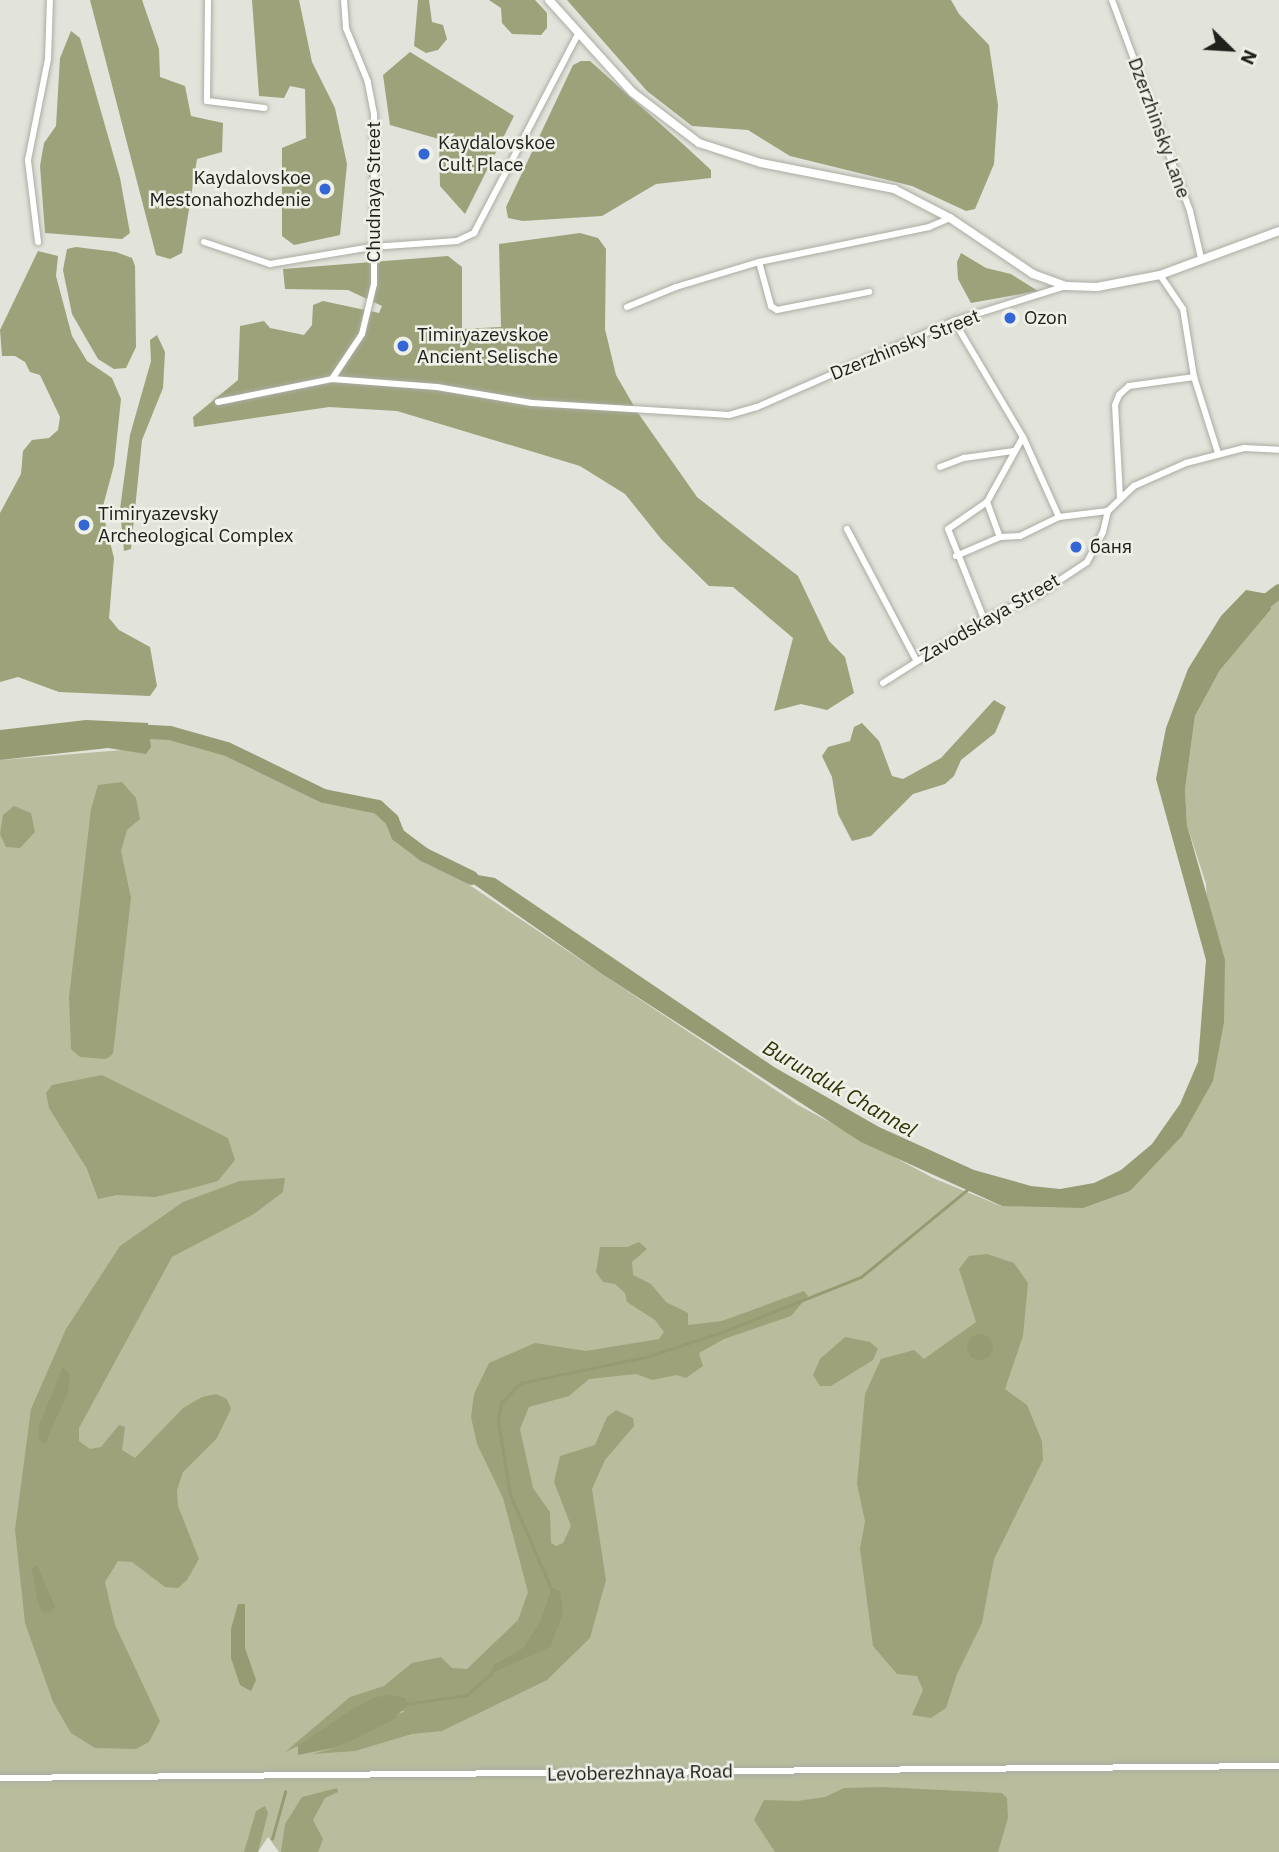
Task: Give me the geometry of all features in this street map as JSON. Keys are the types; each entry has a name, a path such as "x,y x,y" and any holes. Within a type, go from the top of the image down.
{"street":[{"path":"38,242 27,160 48,59 50,0"},
{"path":"208,0 207,100 265,108"},
{"name":"Chudnaya Street","path":"332,379 354,350 369,315 372,247 374,114 368,82 346,28 344,0"},
{"path":"549,0 648,106 699,144 744,159 894,189 950,218 1003,257 1066,286"},
{"name":"Dzerzhinsky Lane","path":"1112,0 1190,211 1201,258"},
{"path":"204,242 270,264 372,247 457,241 480,227 578,34"},
{"path":"627,307 676,287 759,262 929,227 950,218"},
{"name":"Dzerzhinsky Street","path":"218,402 332,379 437,387 532,403 712,416 744,412 954,321 1066,286 1097,287 1160,275 1279,231"},
{"path":"759,262 771,306 777,310 869,292"},
{"path":"1160,275 1183,309 1194,377 1218,453"},
{"path":"954,321 1023,437 1059,517"},
{"path":"1120,497 1115,405 1119,395 1129,386 1194,377"},
{"path":"984,619 956,556 948,530 987,502 1023,437"},
{"name":"Zavodskaya Street","path":"883,683 984,619 1036,596 1087,562 1103,532 1108,511 1120,497 1145,479 1218,453 1244,448 1278,450"},
{"path":"940,467 964,458 1013,451"},
{"path":"987,502 1000,537"},
{"path":"956,556 1000,537 1020,537 1059,517 1108,511"},
{"path":"847,529 916,660"},
{"name":"Levoberezhnaya Road","path":"0,1778 1279,1766"}],"shaded area":[{"path":"90,0 142,0 159,49 160,77 185,86 191,116 223,123 222,152 197,159 182,253 170,259 156,255"},
{"path":"252,0 299,0 312,62 335,108 347,164 340,235 294,245 282,236 282,148 306,138 305,89 290,86 284,98 259,96"},
{"path":"418,0 429,0 432,22 443,25 447,39 438,50 426,53 414,46"},
{"path":"489,0 535,0 547,13 547,28 541,35 512,34 502,23 501,8"},
{"path":"567,0 951,0 959,14 989,45 998,105 994,164 975,209 966,211 912,186 790,156 748,130 692,126 647,91"},
{"path":"71,31 80,38 120,178 130,233 122,239 45,233 40,166 44,143 56,126 60,58"},
{"path":"410,52 514,116 465,214 440,186 439,139 390,125 383,75"},
{"path":"590,61 684,145 711,170 711,178 656,184 602,216 523,221 508,218 506,207 573,65"},
{"path":"580,233 598,238 606,249 605,329 616,375 638,413 697,497 798,576 829,641 845,657 854,693 827,710 801,704 774,711 793,638 733,587 709,586 662,540 625,494 580,466 397,411 329,407 194,427 193,417 238,380 240,326 264,321 270,328 304,335 312,325 313,305 323,301 379,313 382,306 348,290 285,289 283,269 448,256 462,267 462,329 501,327 499,244"},
{"path":"76,247 116,252 132,258 135,266 136,347 126,368 114,369 98,359 72,314 63,270 67,249"},
{"path":"38,251 58,256 56,276 72,336 87,361 112,378 121,399 114,465 102,510 114,558 109,618 119,630 150,647 157,686 150,696 59,692 18,677 0,682 0,513 21,474 23,451 32,440 49,438 58,430 60,417 40,375 30,372 25,362 15,356 2,356 0,330"},
{"path":"961,253 986,268 1011,274 1038,291 971,303 958,279 957,262"},
{"path":"157,335 165,352 163,388 142,440 131,549 124,551 120,509 130,435 151,361 150,340"},
{"path":"1246,590 1268,594 1271,609 1220,670 1195,716 1185,790 1187,825 1225,960 1224,1022 1213,1081 1182,1136 1130,1191 1083,1208 1002,1206 861,1142 602,974 455,871 495,878 774,1067 879,1127 974,1170 1031,1186 1060,1189 1094,1183 1121,1170 1152,1144 1180,1104 1198,1062 1206,960 1156,779 1166,728 1188,669 1221,616"},
{"path":"1279,594 1279,1852 279,1852 268,1837 258,1852 0,1852 0,760 135,749 148,740 149,731 170,733 259,760 324,796 378,807 392,820 398,835 602,974 798,1105 933,1178 1001,1206 1130,1191 1213,1081 1206,884 1187,825 1185,790 1195,716 1220,670"},
{"path":"994,700 1006,707 995,733 961,760 954,776 945,784 913,794 871,836 852,841 838,814 832,777 822,756 828,747 850,741 854,727 862,723 879,741 892,776 903,779 941,758"},
{"path":"86,720 148,723 151,747 146,754 108,748 0,760 0,730"},
{"path":"122,782 136,798 140,819 127,830 121,851 131,898 113,1054 106,1059 80,1057 71,1049 69,997 91,809 98,785"},
{"path":"14,806 31,813 35,832 20,848 6,847 0,834 3,815"},
{"path":"102,1075 228,1138 235,1160 218,1181 155,1197 117,1195 98,1199 87,1169 49,1108 46,1093 52,1085"},
{"path":"285,1178 283,1192 254,1214 172,1257 79,1428 79,1441 90,1449 101,1447 119,1425 125,1427 122,1450 135,1458 183,1408 202,1397 216,1394 227,1399 231,1409 217,1438 183,1472 177,1490 178,1506 199,1559 187,1580 178,1588 165,1587 132,1562 118,1561 105,1582 115,1625 160,1721 149,1742 136,1749 95,1748 71,1733 53,1702 25,1623 15,1530 31,1409 66,1329 120,1246 183,1202 240,1181"},
{"path":"639,1242 647,1249 632,1262 633,1275 651,1284 666,1302 688,1313 688,1325 722,1321 804,1291 808,1296 791,1316 724,1339 699,1353 703,1366 686,1378 677,1375 652,1380 636,1374 589,1379 569,1396 529,1407 520,1429 533,1488 550,1512 551,1543 556,1546 563,1543 571,1526 554,1482 560,1456 595,1445 607,1417 616,1410 633,1418 634,1426 605,1460 592,1489 606,1580 590,1638 547,1680 442,1731 412,1734 355,1751 312,1754 338,1747 405,1711 349,1711 316,1738 285,1752 350,1697 384,1686 412,1663 441,1657 452,1668 467,1669 518,1620 528,1592 503,1498 477,1444 471,1417 474,1394 489,1363 535,1343 586,1351 659,1339 664,1332 655,1320 627,1302 625,1293 615,1284 603,1282 596,1272 600,1247 627,1247"},
{"path":"987,1254 1014,1263 1028,1283 1023,1336 1005,1389 1027,1405 1042,1441 1043,1460 994,1559 982,1623 957,1674 946,1708 931,1718 912,1715 923,1690 917,1676 897,1674 873,1646 860,1549 865,1521 857,1484 865,1394 881,1359 914,1350 924,1359 976,1322 959,1269 969,1256"},
{"path":"980,1334 989,1338 993,1347 989,1356 980,1360 971,1356 967,1347 971,1338"},
{"path":"845,1337 870,1342 878,1349 873,1360 831,1386 820,1386 813,1375 820,1359"},
{"path":"63,1367 70,1375 68,1392 45,1444 39,1440 38,1428"},
{"path":"37,1565 55,1607 51,1612 42,1613 37,1599 32,1569"},
{"path":"552,1588 560,1591 563,1613 550,1647 490,1674 494,1665 523,1648 541,1620"},
{"path":"238,1604 245,1604 245,1648 256,1680 251,1691 240,1685 231,1658 231,1629"},
{"path":"390,1695 405,1698 408,1704 393,1720 338,1747 298,1755 298,1746 349,1711 376,1697"},
{"path":"882,1787 1002,1793 1007,1798 1008,1818 998,1852 775,1852 754,1820 764,1800 797,1801 825,1797 844,1788"},
{"path":"337,1788 338,1792 325,1798 313,1820 323,1839 318,1852 281,1852 285,1824 302,1797"},
{"path":"265,1806 268,1813 258,1852 244,1852 256,1811"}],"waterway":[{"name":"Burunduk Channel","path":"1255,610 1279,591"},
{"name":"Burunduk Channel","path":"132,731 170,733 227,749 324,796 378,807 392,820 398,835 425,855 472,878"},
{"path":"552,1591 510,1495 498,1421 501,1403 520,1383 646,1357 722,1332 861,1277 967,1190"},
{"path":"406,1704 467,1695 492,1673"},
{"path":"272,1839 285,1792"}],"place":[{"name":"Kaydalovskoe Cult Place","path":"424,154"},
{"name":"Kaydalovskoe Mestonahozhdenie","path":"325,189"},
{"name":"Ozon","path":"1010,318"},
{"name":"Timiryazevskoe Ancient Selische","path":"403,346"},
{"name":"Timiryazevsky Archeological Complex","path":"84,525"},
{"name":"баня","path":"1076,547"}]}
